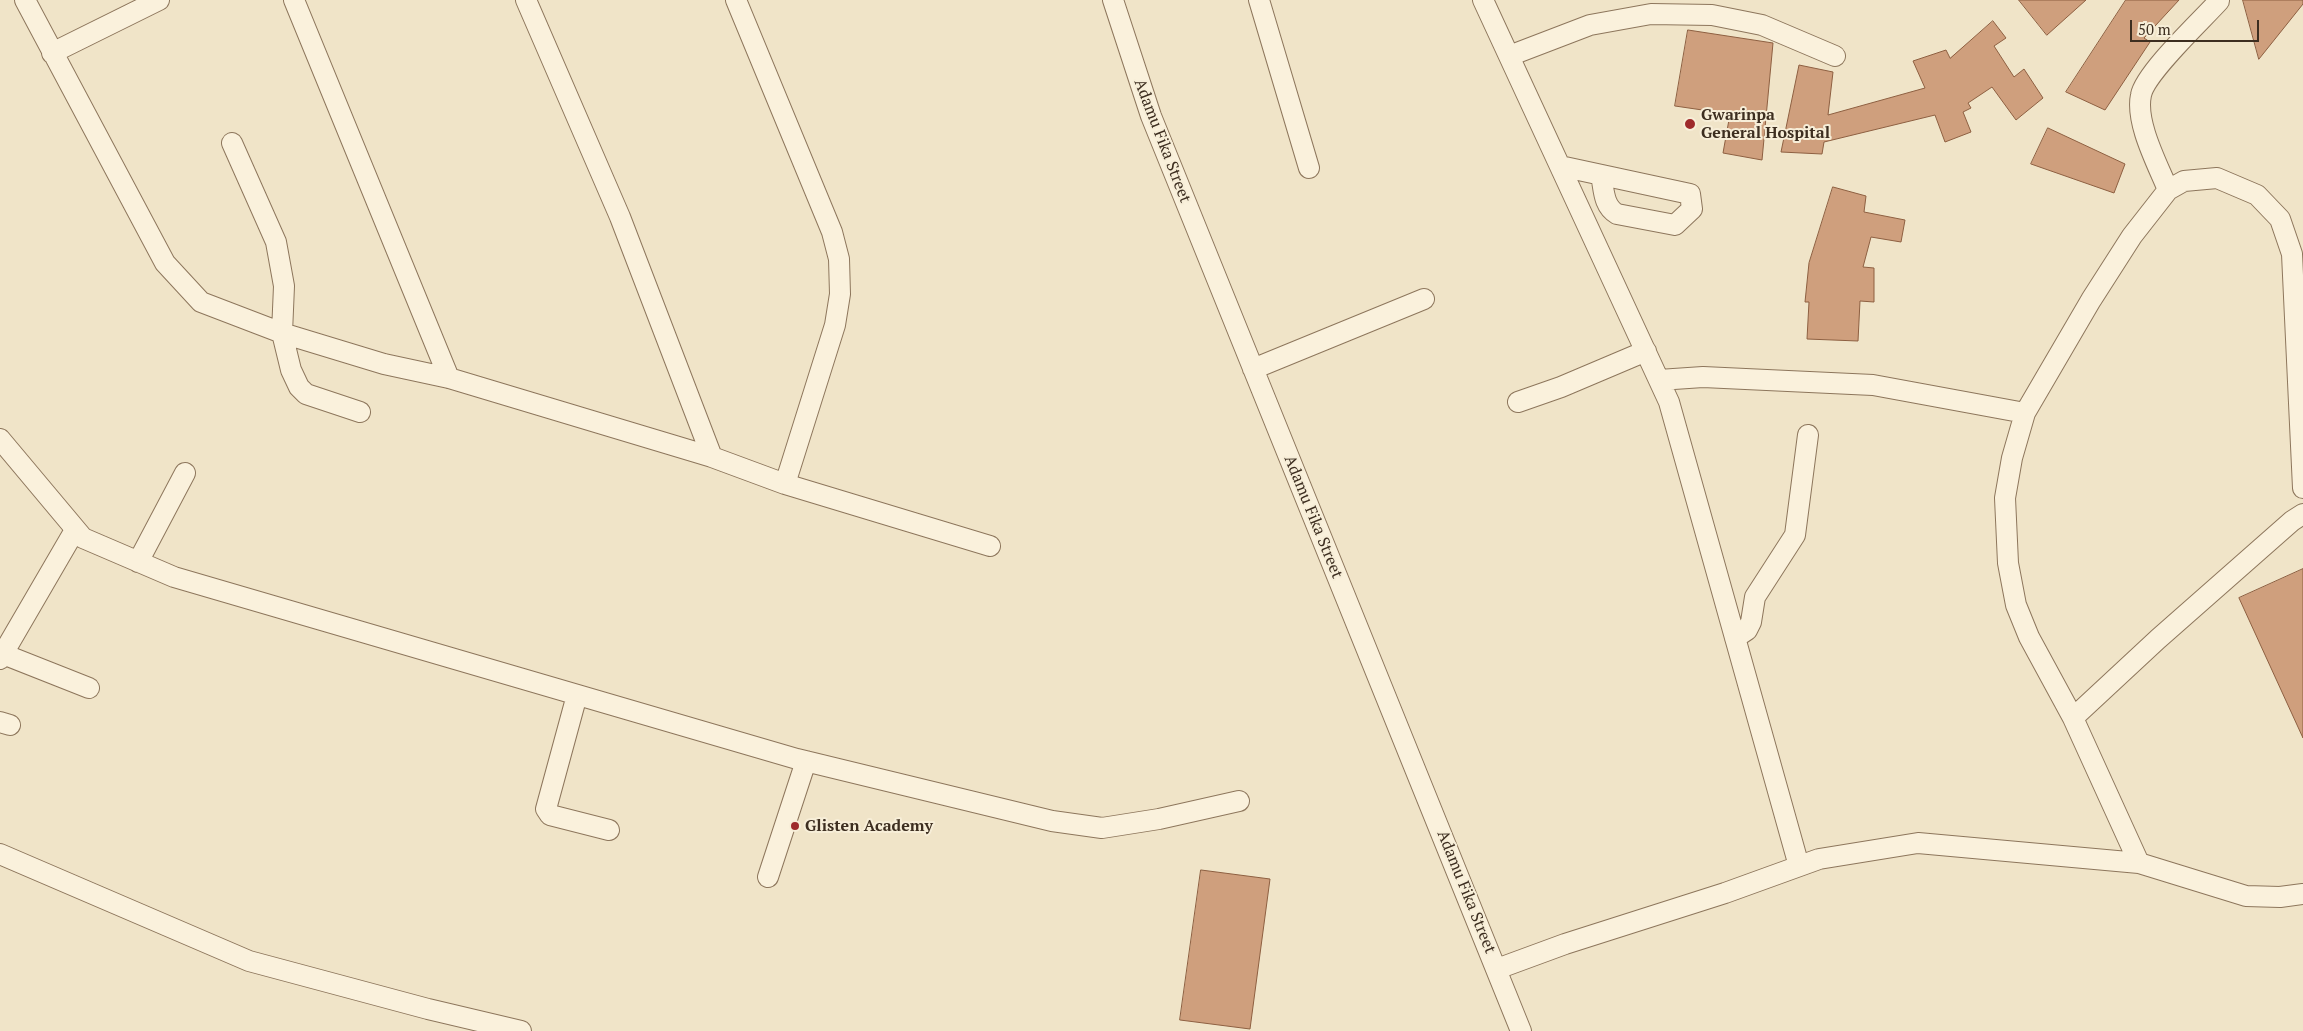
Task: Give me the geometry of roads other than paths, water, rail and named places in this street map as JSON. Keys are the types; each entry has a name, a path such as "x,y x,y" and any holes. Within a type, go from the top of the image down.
{"street":[{"path":"25,0 165,262 201,302 282,333 384,364 450,378 712,457 785,484 990,546"},
{"path":"52,53 159,0"},
{"path":"294,0 450,378"},
{"path":"526,0 620,217 712,457"},
{"path":"736,0 832,232 839,259 840,294 835,325 785,484"},
{"name":"Adamu Fika Street","path":"1113,0 1150,116 1521,1031"},
{"path":"1259,0 1309,168"},
{"path":"1483,0 1669,402 1798,866"},
{"path":"2168,190 2142,128 2140,95 2158,66 2219,1"},
{"path":"1509,56 1590,25 1651,14 1712,16 1762,25 1835,56"},
{"path":"232,142 276,242 284,286 282,333 291,370 299,386 306,394 360,412"},
{"path":"1560,166 1601,175"},
{"path":"2139,863 2073,718 2029,637 2016,605 2008,563 2005,498 2012,458 2025,414 2091,300 2132,236 2168,190 2184,180 2217,178 2256,195 2280,219 2292,254 2303,488"},
{"path":"1253,369 1424,299"},
{"path":"1518,402 1561,387 1646,352"},
{"path":"1659,380 1703,378 1873,385 2025,414"},
{"path":"1735,638 1747,630 1751,622 1755,597 1795,535 1808,435"},
{"path":"0,439 83,538 174,577 577,695 806,761 1052,821 1102,828 1159,819 1239,801"},
{"path":"138,562 185,473"},
{"path":"2073,718 2158,639 2292,520 2303,514"},
{"path":"75,530 2,657 89,688"},
{"path":"577,695 546,809 550,815 609,830"},
{"path":"768,877 806,761"},
{"path":"1497,969 1565,944 1725,893 1819,859 1918,843 2139,863 2246,896 2280,897 2303,894"},
{"path":"0,854 249,961 428,1009 520,1031"}],"place":[{"name":"Gwarinpa General Hospital","path":"1690,124"},
{"name":"Glisten Academy","path":"795,826"}]}
